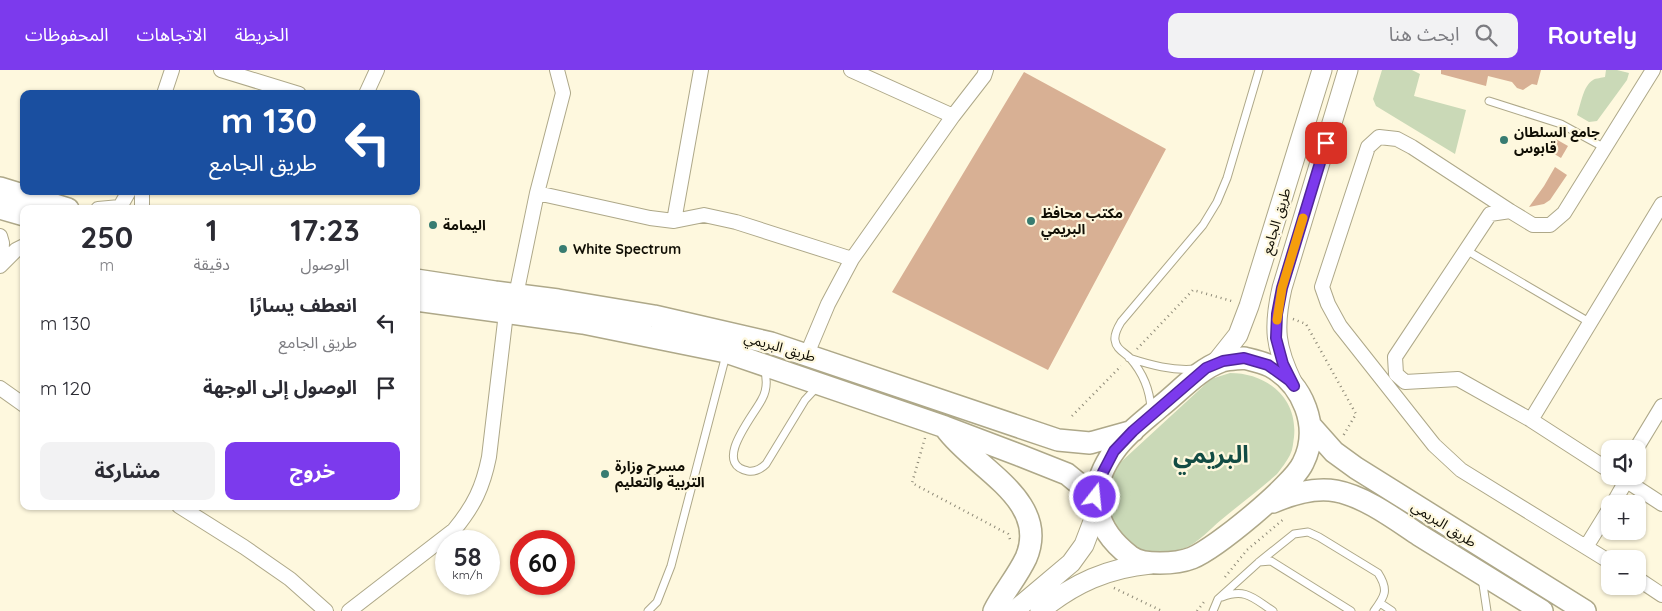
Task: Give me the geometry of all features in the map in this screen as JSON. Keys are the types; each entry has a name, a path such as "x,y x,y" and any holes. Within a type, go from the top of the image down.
{"main road":[{"name":"طريق الجامع","path":"1211,366 1238,335 1249,306 1322,70"},
{"name":"طريق الجامع","path":"1294,386 1283,364 1276,338 1277,314 1285,278 1348,70"},
{"path":"0,188 20,194"},
{"path":"25,195 60,205"},
{"path":"0,208 20,214"},
{"name":"طريق البريمي","path":"420,281 611,328 726,352 937,424 1067,474 1096,504"},
{"name":"طريق البريمي","path":"420,300 511,304 558,300 654,316 771,343 807,354 1058,440 1090,443 1133,431"},
{"path":"1014,611 1071,562 1084,545 1096,504 1101,476 1114,451 1152,414 1211,366 1223,361 1244,358 1268,365 1289,380 1304,400 1310,425 1308,450 1303,464 1289,483 1212,546 1191,558 1157,564 1129,566 1092,577 1054,598 1040,611"},
{"path":"937,424 1019,500 1029,521 1031,533 1030,546 1026,557 994,611"},
{"name":"طريق البريمي","path":"1310,425 1334,452 1356,468 1585,611"},
{"name":"طريق البريمي","path":"1259,508 1290,495 1317,490 1334,490 1351,495 1388,515 1542,611"},
{"path":"1096,504 1100,523 1131,557 1157,564"}],"street":[{"path":"165,90 172,70"},
{"path":"221,70 287,90"},
{"path":"368,90 377,70"},
{"path":"349,611 454,530 478,497 489,457 511,304 563,93 557,70"},
{"path":"674,221 701,70"},
{"path":"850,70 953,116"},
{"path":"807,354 828,304 852,259 953,116 984,76 986,70"},
{"path":"1601,556 1462,470 1434,445 1390,378 1340,326 1328,304 1322,287 1368,147 1379,137 1397,139 1412,147 1532,225 1550,225 1564,213 1653,70"},
{"path":"538,193 650,218 674,221 704,216 736,222 852,259"},
{"path":"1530,420 1662,204"},
{"path":"1390,378 1395,357 1490,214 1510,211"},
{"path":"0,236 2,243 0,265"},
{"path":"0,265 20,249"},
{"path":"1390,378 1405,382 1458,379 1530,420 1601,464"},
{"path":"0,388 20,403"},
{"path":"1641,440 1662,406"},
{"path":"1632,485 1662,504"},
{"path":"185,510 290,579 326,611"},
{"path":"1586,547 1601,523"},
{"path":"1646,584 1662,595"}],"lane":[{"path":"1152,414 1146,384 1139,370 1119,350 1115,340 1117,329 1203,225 1217,202 1227,178 1259,70"},
{"path":"1489,101 1561,124 1605,148"},
{"path":"1466,250 1589,322"},
{"path":"648,611 657,602 671,566 726,352"},
{"path":"1129,358 1148,364 1186,370 1211,366"},
{"path":"764,365 766,382 763,398 733,449 734,460 741,468 746,470 757,470 766,464 805,400 821,385"},
{"path":"1213,611 1218,599 1258,562 1294,534 1308,532 1378,573 1385,583 1385,592 1374,611"},
{"path":"1258,562 1271,561 1351,611"},
{"path":"1481,573 1487,611"},
{"path":"1218,599 1234,593 1244,593 1273,611"},
{"path":"1380,603 1392,611"}],"path":[{"path":"937,424 912,483 1008,534 1011,543"},
{"path":"1222,580 1247,550 1289,514"},
{"path":"1092,577 1162,611"},
{"path":"1197,611 1209,596"}],"green space":[{"path":"1382,70 1412,70 1420,74 1414,96 1466,110 1455,154 1376,106 1373,99"},
{"path":"1606,70 1629,73 1627,80 1597,121 1589,122 1577,115 1583,96 1587,86 1594,79 1605,77"},
{"path":"1230,373 1244,374 1268,383 1285,400 1291,411 1294,423 1293,446 1289,457 1277,474 1190,546 1167,552 1158,552 1140,549 1131,545 1118,534 1105,508 1103,489 1109,473 1211,379"}],"building":[{"path":"1441,70 1541,70 1537,85 1532,84 1523,90 1517,88 1512,82 1488,76 1486,86 1441,74"},
{"name":"مكتب محافظ البريمي","path":"1024,72 1166,149 1048,370 892,292"},
{"path":"1554,138 1568,146 1561,158 1546,149"},
{"path":"1555,167 1567,175 1550,200 1544,204 1529,207 1544,186"}],"slow traffic":[{"path":"1277,320 1282,288 1303,218"}],"place":[{"name":"جامع السلطان قابوس","path":"1504,140"},
{"name":"مكتب محافظ البريمي","path":"1031,221"},
{"name":"اليمامة","path":"433,225"},
{"name":"White Spectrum","path":"563,249"},
{"name":"مسرح وزارة التربية والتعليم","path":"605,474"}],"district":[{"name":"البريمي","path":"1211,454"}],"route":[{"path":"1095,497 1101,476 1114,451 1133,431 1206,368 1223,361 1244,358 1268,365 1289,380 1294,386 1283,364 1276,338 1277,314 1282,288 1326,143"}]}
